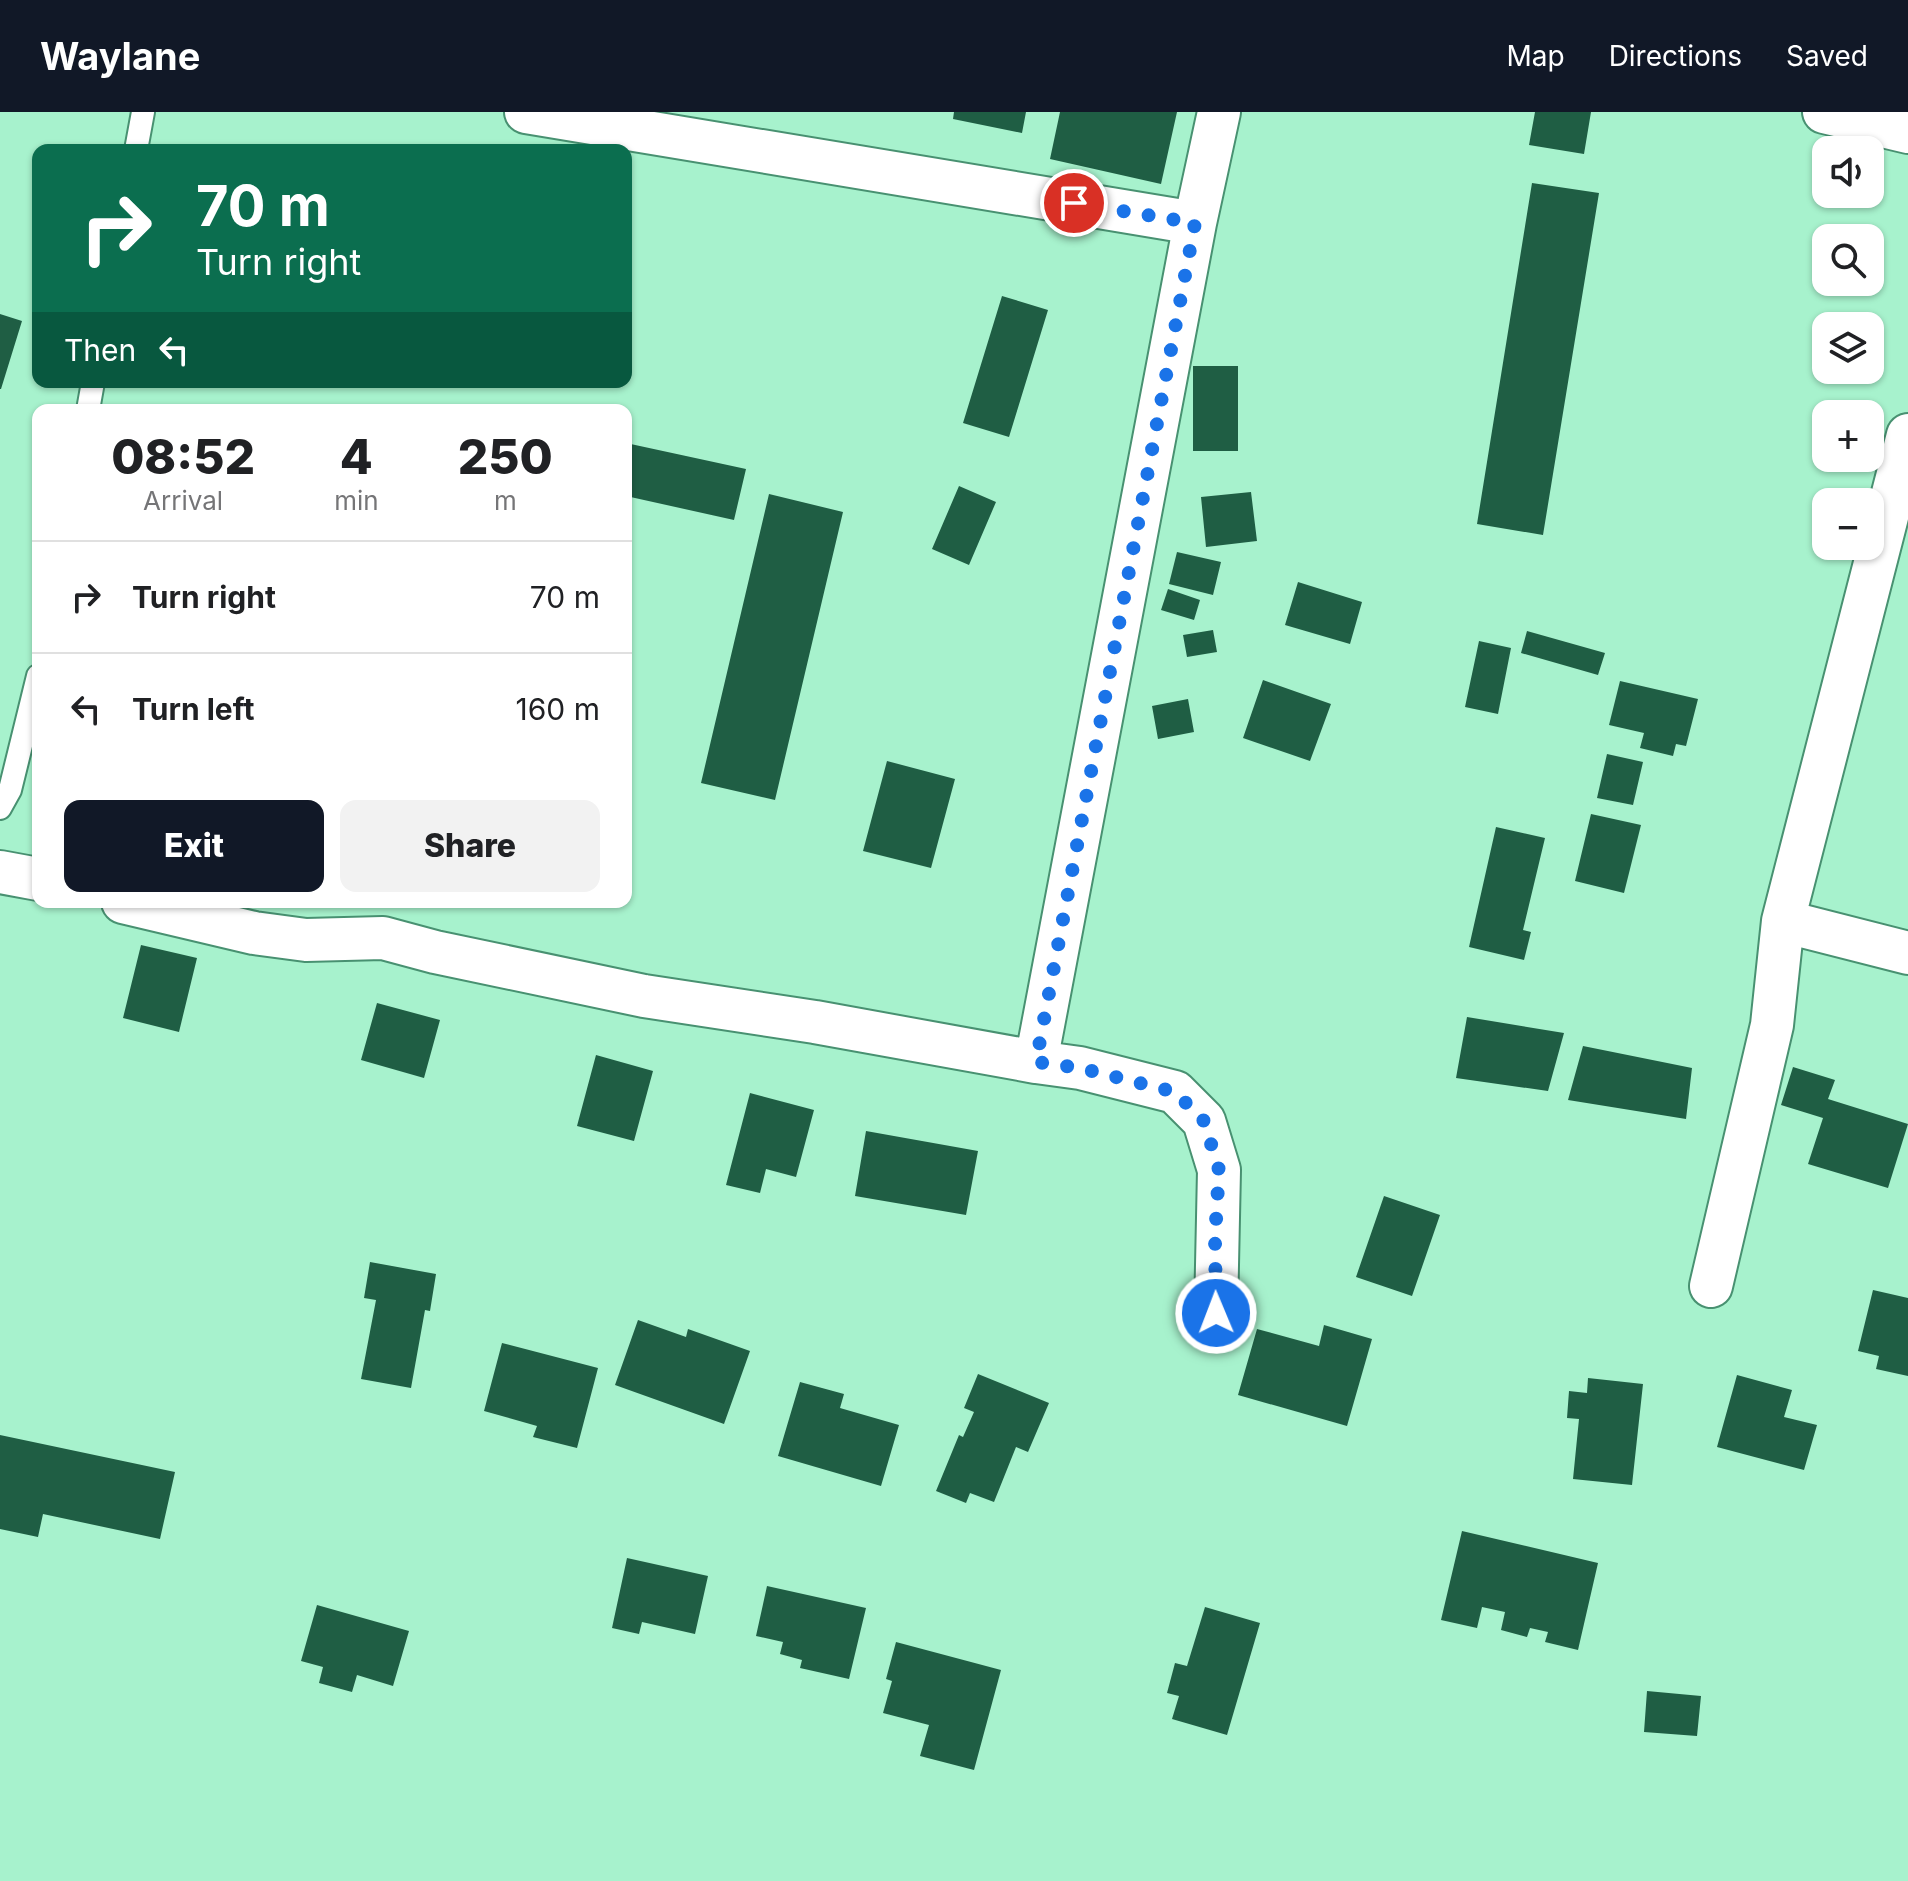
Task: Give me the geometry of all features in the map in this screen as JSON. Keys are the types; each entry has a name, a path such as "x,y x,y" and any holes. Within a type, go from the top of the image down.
{"street":[{"path":"526,112 1195,223"},
{"path":"1036,1062 1195,223 1219,112"},
{"path":"1824,112 1865,116 1908,132"},
{"path":"1711,1286 1772,1025 1783,921 1908,435"},
{"path":"0,872 32,878"},
{"path":"148,908 254,933 306,940 383,938 644,996 1080,1068 1175,1092 1204,1121 1219,1170 1215,1238 1216,1313"},
{"path":"1783,921 1908,953"}],"lane":[{"path":"137,144 143,112"},
{"path":"0,808 10,790 32,701"}],"building":[{"path":"954,112 1026,112 1022,133 953,119"},
{"path":"1060,112 1177,112 1161,184 1050,159"},
{"path":"1535,112 1591,112 1584,154 1529,145"},
{"path":"1532,183 1599,193 1543,535 1477,524"},
{"path":"1002,296 1048,310 1009,437 963,423"},
{"path":"0,314 22,321 1,389 0,389"},
{"path":"1193,366 1238,366 1238,451 1193,451"},
{"path":"632,444 746,469 734,520 632,497"},
{"path":"959,486 996,502 969,565 932,549"},
{"path":"1251,492 1257,541 1206,547 1201,497"},
{"path":"769,494 843,512 775,800 701,783"},
{"path":"1177,552 1221,562 1213,595 1169,584"},
{"path":"1298,582 1362,602 1350,644 1285,625"},
{"path":"1168,589 1200,600 1194,620 1161,610"},
{"path":"1213,630 1217,652 1187,657 1183,635"},
{"path":"1527,631 1605,653 1598,675 1521,653"},
{"path":"1479,641 1511,648 1498,714 1465,707"},
{"path":"1263,680 1331,704 1310,761 1243,738"},
{"path":"1620,681 1698,699 1686,746 1676,744 1673,756 1640,748 1644,733 1609,725"},
{"path":"1188,699 1194,732 1158,739 1152,706"},
{"path":"1607,754 1643,762 1633,805 1597,798"},
{"path":"887,761 955,779 931,868 863,851"},
{"path":"1591,814 1641,825 1624,893 1575,881"},
{"path":"1496,827 1545,838 1523,930 1531,932 1524,960 1469,947"},
{"path":"141,945 197,958 179,1032 123,1018"},
{"path":"377,1003 440,1020 424,1078 361,1060"},
{"path":"1467,1017 1564,1033 1548,1091 1456,1078"},
{"path":"1583,1046 1692,1068 1686,1119 1568,1100"},
{"path":"596,1055 653,1071 634,1141 577,1126"},
{"path":"1793,1067 1835,1080 1828,1099 1908,1124 1888,1188 1808,1164 1823,1118 1781,1105"},
{"path":"750,1093 814,1110 796,1177 766,1169 760,1193 726,1185"},
{"path":"866,1131 978,1151 966,1215 855,1196"},
{"path":"1384,1196 1440,1215 1412,1296 1356,1277"},
{"path":"370,1262 436,1274 430,1311 425,1310 411,1388 361,1379 376,1300 364,1298"},
{"path":"1873,1290 1908,1298 1908,1376 1876,1369 1879,1356 1858,1351"},
{"path":"638,1320 686,1337 688,1329 750,1351 724,1424 615,1385"},
{"path":"1324,1325 1372,1339 1347,1426 1238,1395 1257,1329 1319,1346"},
{"path":"502,1343 598,1368 577,1448 533,1437 537,1426 484,1411"},
{"path":"978,1374 1049,1403 1028,1452 1016,1447 994,1502 970,1493 966,1503 936,1491 959,1435 963,1437 974,1412 964,1408"},
{"path":"1737,1375 1792,1390 1784,1417 1817,1425 1804,1470 1717,1447"},
{"path":"1588,1378 1643,1384 1632,1485 1573,1479 1579,1419 1567,1418 1569,1391 1587,1393"},
{"path":"800,1382 844,1394 840,1408 899,1425 881,1486 778,1456"},
{"path":"0,1435 175,1472 160,1539 43,1514 38,1537 0,1529"},
{"path":"1462,1531 1598,1563 1578,1650 1545,1642 1548,1632 1530,1628 1527,1637 1501,1630 1505,1612 1482,1607 1477,1628 1441,1620"},
{"path":"627,1558 708,1576 695,1634 642,1622 639,1634 612,1628"},
{"path":"767,1586 866,1608 849,1679 800,1668 802,1660 780,1654 783,1642 756,1636"},
{"path":"317,1605 409,1631 393,1686 357,1675 352,1692 319,1683 323,1667 301,1661"},
{"path":"1205,1607 1260,1623 1227,1735 1172,1719 1179,1696 1167,1693 1175,1663 1187,1666"},
{"path":"896,1642 1001,1670 974,1770 920,1756 929,1725 883,1713 892,1681 886,1679"},
{"path":"1647,1691 1701,1696 1697,1736 1644,1732"}],"route":[{"path":"1074,203 1195,223 1036,1062 1080,1068 1175,1092 1204,1121 1219,1170 1215,1238 1216,1313"}]}
